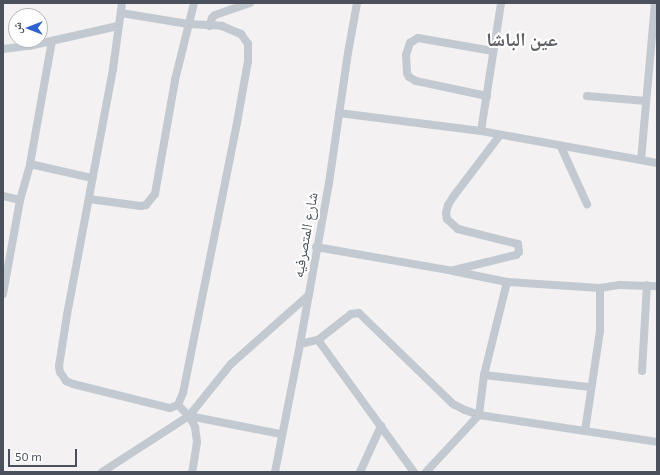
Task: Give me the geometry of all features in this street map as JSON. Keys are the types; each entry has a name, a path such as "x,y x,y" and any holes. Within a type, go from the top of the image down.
{"street":[{"path":"121,13 188,24 222,26 241,34 248,44 248,61 183,393 178,405 170,408 73,384 66,381 60,372 59,366 112,69 122,3"},
{"path":"88,198 141,206 150,202 155,194 169,110 194,3"},
{"path":"209,26 215,15 250,3"},
{"name":"شارع المتصرفيه","path":"275,472 329,183 357,3"},
{"path":"481,131 501,3"},
{"path":"641,160 656,3"},
{"path":"3,49 52,41 118,26"},
{"path":"487,96 416,81 407,73 406,55 410,43 418,38 493,51"},
{"path":"3,294 20,200 30,164 52,41"},
{"path":"651,46 657,55"},
{"path":"587,96 646,101"},
{"path":"339,114 481,131 561,147 657,163"},
{"path":"453,270 516,255 519,252 518,244 458,229 452,226 447,219 446,213 448,205 453,197 500,135"},
{"path":"561,147 587,204"},
{"path":"30,164 92,178"},
{"path":"3,196 20,200"},
{"path":"316,247 453,270 507,282 600,288 620,285 657,286"},
{"path":"426,472 479,415 484,375 507,282"},
{"path":"642,371 647,285"},
{"path":"585,431 590,387 600,331 600,288"},
{"path":"102,472 189,416 232,364 308,295"},
{"path":"300,344 318,340 350,314 359,313 453,404 464,410 479,415 657,442"},
{"path":"318,340 414,472"},
{"path":"484,375 590,387"},
{"path":"178,405 189,416 195,427 197,442 192,472"},
{"path":"189,416 282,434"},
{"path":"360,472 381,426"}],"district":[{"name":"عين الباشا","path":"522,39"}]}
